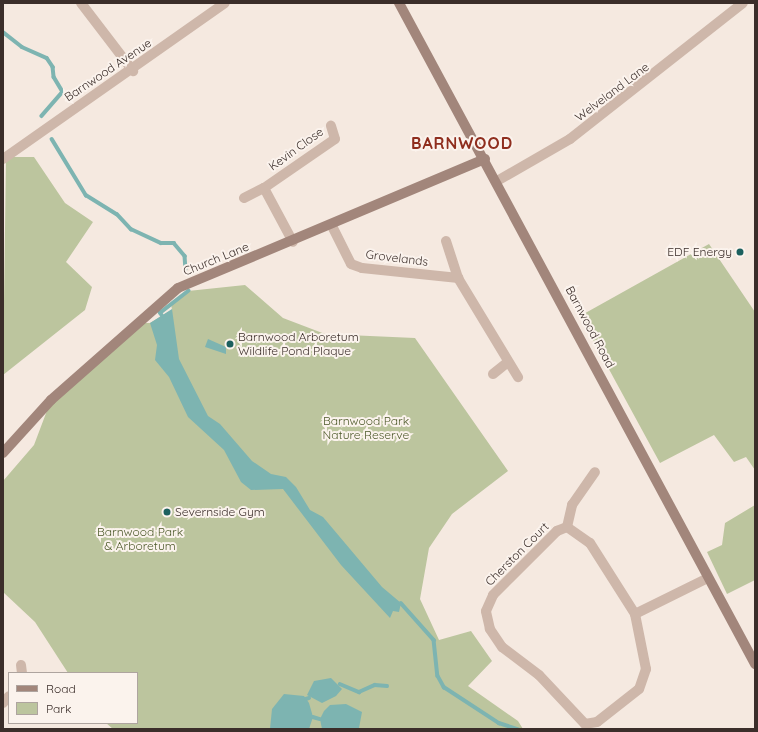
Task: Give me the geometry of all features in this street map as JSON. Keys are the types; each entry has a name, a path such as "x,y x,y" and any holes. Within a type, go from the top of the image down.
{"street":[{"path":"81,3 133,71"},
{"name":"Barnwood Avenue","path":"4,157 133,71 225,3"},
{"name":"Barnwood Road","path":"399,3 497,181 755,664"},
{"name":"Welveland Lane","path":"497,181 570,139 734,7 744,3"},
{"name":"Kevin Close","path":"244,198 264,188 335,139 331,126"},
{"name":"Church Lane","path":"3,453 51,400 178,288 332,226 485,159"},
{"name":"Kevin Close","path":"264,188 293,242"},
{"name":"Grovelands","path":"332,226 347,257 362,268 458,278"},
{"path":"446,241 458,278 518,377"},
{"path":"493,374 508,362"},
{"path":"567,527 572,505 595,472"},
{"name":"Cherston Court","path":"567,527 590,542 636,614 646,669 639,689 597,722 586,727 539,675 502,647 490,629 486,610 493,594 557,531 567,527"},
{"path":"636,614 708,578"}],"green space":[{"path":"6,157 34,157 65,203 93,222 66,262 92,287 85,310 3,375"},
{"path":"709,244 755,312 755,470 746,457 734,462 714,435 660,463 580,316"},
{"name":"Barnwood Park & Arboretum","path":"245,285 283,318 325,334 415,338 508,471 452,514 429,548 420,599 439,640 471,631 492,661 468,686 518,721 523,729 113,729 107,724 138,724 138,672 67,672 35,622 3,592 3,481 34,445 51,400 139,323 150,323 172,310 171,304 188,291"},
{"path":"755,505 755,580 727,594 707,552 722,545 725,523"}],"water":[{"path":"172,309 179,359 208,416 220,424 252,461 271,474 286,477 296,487 310,510 323,517 382,587 401,603 399,612 393,611 390,618 341,565 283,489 251,490 241,482 224,450 188,417 169,377 155,360 157,345 150,323"},
{"path":"208,339 226,347 226,354 205,347"},
{"path":"331,678 342,689 336,696 322,703 307,695 314,681"},
{"path":"284,694 304,696 309,703 313,717 309,729 270,729 272,709"},
{"path":"346,704 362,712 359,728 322,729 320,719 324,711 330,705"}],"waterway":[{"path":"3,32 22,47 47,58 53,67 54,77 63,92 42,116"},
{"path":"52,139 86,195 117,214 131,229 161,243 174,243 185,256 186,269"},
{"path":"162,316 160,313 188,291"},
{"path":"401,603 434,640 438,676 444,687 499,723 518,729"},
{"path":"340,684 359,692 375,685 387,686"},
{"path":"313,717 320,719"}],"place":[{"name":"EDF Energy","path":"740,252"},
{"name":"Barnwood Arboretum Wildlife Pond Plaque","path":"230,344"},
{"name":"Severnside Gym","path":"167,512"}],"district":[{"name":"BARNWOOD","path":"462,143"}],"park label":[{"name":"Barnwood Park Nature Reserve","path":"366,428"}]}
